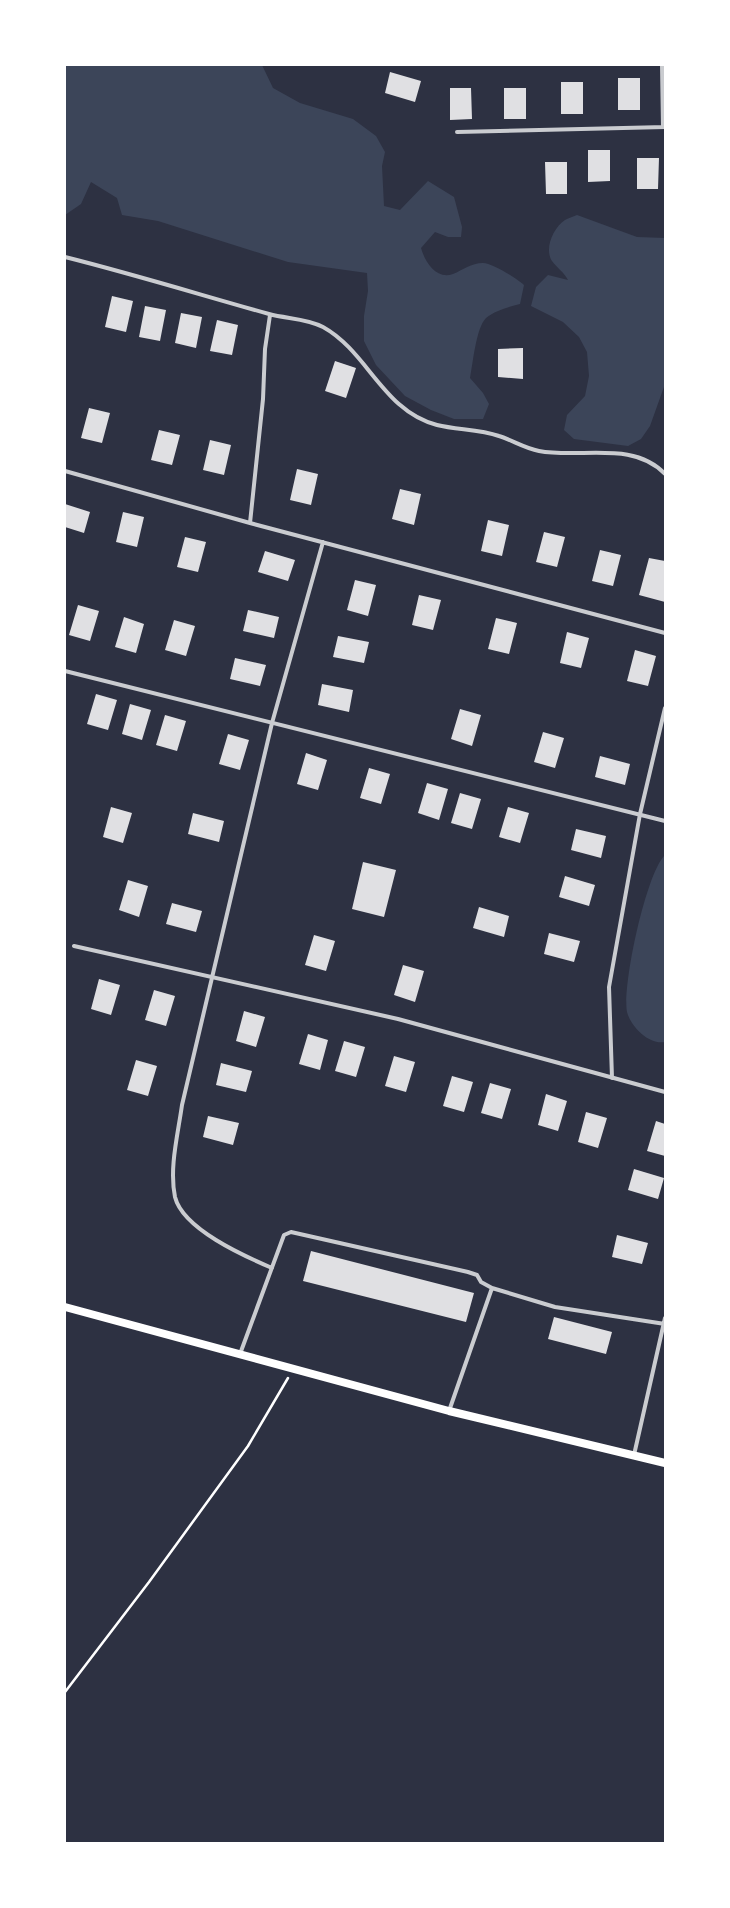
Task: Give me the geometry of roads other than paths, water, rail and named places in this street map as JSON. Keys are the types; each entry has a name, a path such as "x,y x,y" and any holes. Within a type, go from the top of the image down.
{"main road":[{"path":"65,1307 449,1411 665,1463"}],"street":[{"path":"457,132 664,127 662,65"},
{"path":"65,257 270,315 308,321 322,326 347,344 395,402 418,417 435,425 499,436 525,447 540,451 632,455 657,466 665,474"},
{"path":"250,523 264,399 265,349 270,315"},
{"path":"65,471 250,523 665,633"},
{"path":"272,1268 228,1247 209,1236 193,1223 181,1210 176,1198 173,1183 175,1153 182,1105 272,723 323,542"},
{"path":"65,671 665,821"},
{"path":"612,1078 609,987 640,814 665,708"},
{"path":"74,946 398,1019 665,1092"},
{"path":"240,1354 284,1236 291,1232 298,1232 468,1272 477,1275 481,1282 492,1288 555,1307 664,1324"},
{"path":"449,1411 492,1288"},
{"path":"634,1455 665,1318"}]}
